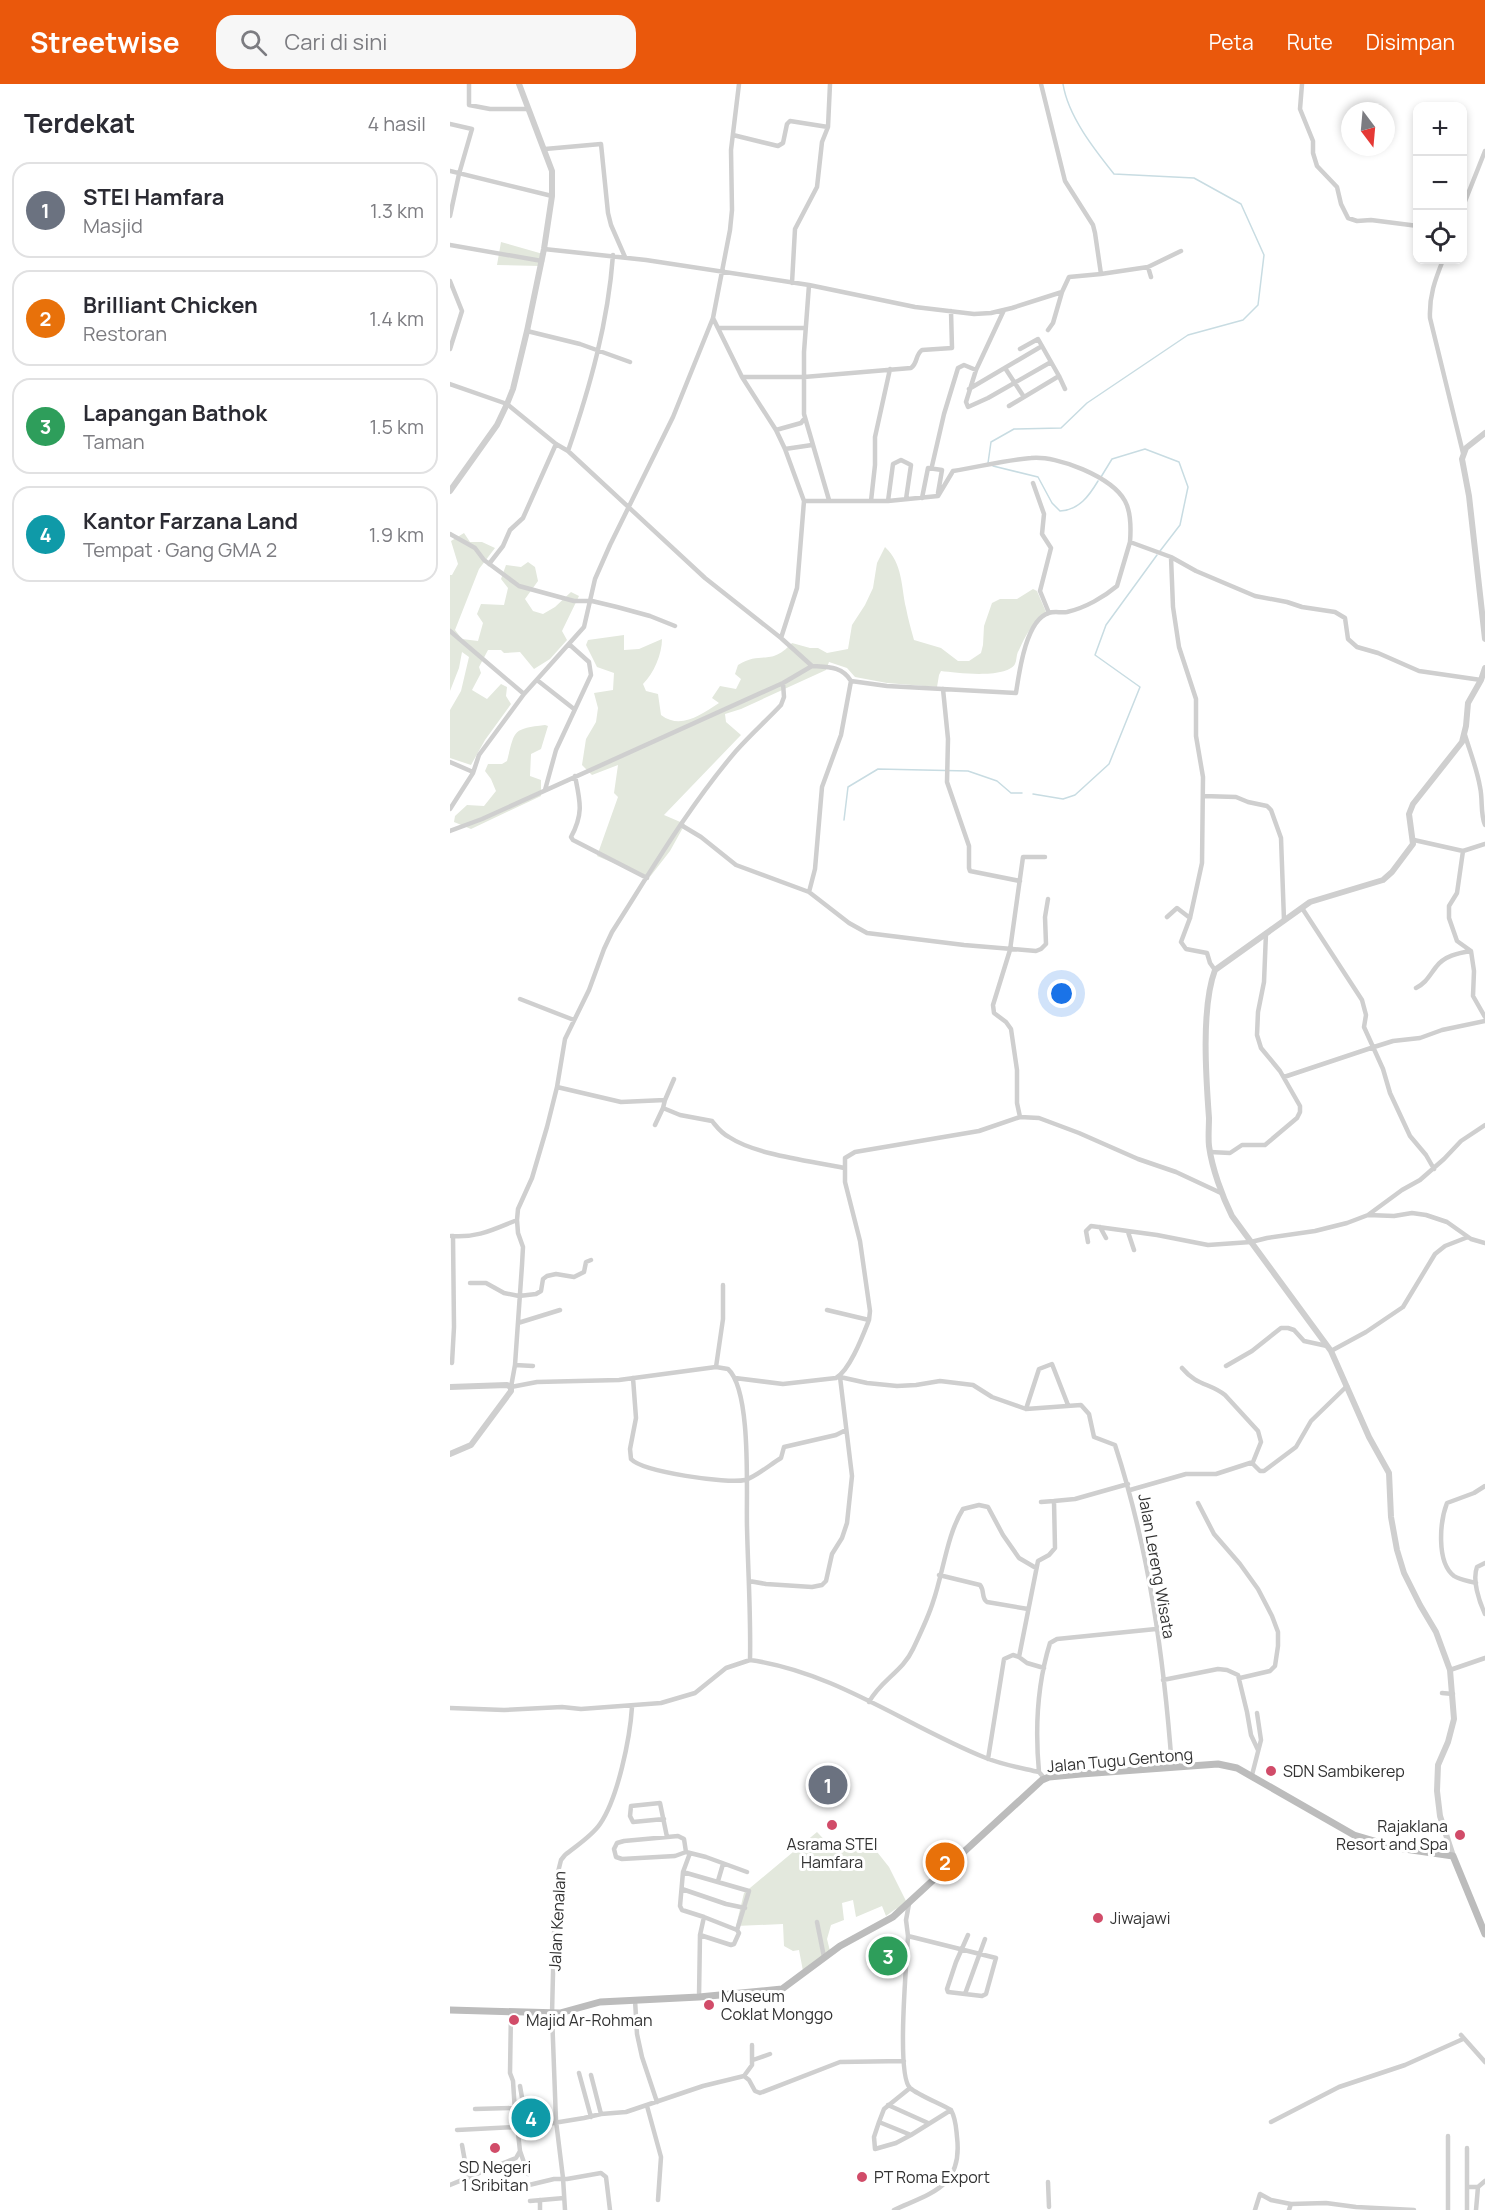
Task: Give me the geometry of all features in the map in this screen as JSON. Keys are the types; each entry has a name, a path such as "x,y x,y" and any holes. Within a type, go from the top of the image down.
{"main road":[{"name":"Jalan Tugu Gentong","path":"450,2010 552,2014 600,2002 782,1989 840,1946 893,1917 1045,1779 1081,1774 1226,1765 1252,1775 1354,1835 1398,1848 1453,1856"},
{"path":"1453,1856 1481,1914 1485,1934"}],"street":[{"path":"469,84 469,105"},
{"path":"450,491 497,425 513,389 542,261 552,196 552,171 519,84"},
{"path":"450,809 473,772 479,755 524,694 584,627 592,601 595,579 673,417 713,318 732,210 730,173 739,84"},
{"path":"792,283 795,229 817,187 822,142 828,127 830,84"},
{"path":"1041,84 1065,181 1093,225 1101,274"},
{"path":"1302,84 1300,109 1313,141 1313,153 1317,166 1337,187 1341,204 1348,218 1357,221 1371,220 1413,225"},
{"path":"462,103 490,109 528,109"},
{"path":"733,135 778,146 783,143 787,123 790,121 815,123 828,127"},
{"path":"450,124 472,129 450,216"},
{"path":"545,149 601,144 608,213 625,257"},
{"path":"1467,196 1485,151"},
{"path":"450,171 552,196"},
{"path":"450,244 542,261"},
{"path":"544,249 613,255 809,285 915,307 982,314 1004,310 1062,292"},
{"path":"1048,330 1053,323 1069,277 1148,267 1181,251"},
{"path":"568,451 589,387 598,350 608,299 613,255"},
{"path":"1442,264 1429,303 1430,318 1463,453 1485,639"},
{"path":"1148,267 1151,277"},
{"path":"450,281 462,311 450,349"},
{"path":"809,285 808,322 805,328 805,418 829,500"},
{"path":"1004,310 976,370 966,402 968,407 1051,362"},
{"path":"742,377 804,377 913,367 921,350 952,348 951,311"},
{"path":"713,318 742,377 776,430 804,501 796,588 781,638"},
{"path":"719,328 805,328"},
{"path":"527,331 598,350 630,362"},
{"path":"1020,349 1038,339 1065,389"},
{"path":"969,389 1042,346"},
{"path":"932,466 958,368 964,365 976,370"},
{"path":"1005,368 1024,397"},
{"path":"871,501 875,437 890,369"},
{"path":"1009,405 1059,376"},
{"path":"450,384 507,404 568,451 705,578 781,638 812,666"},
{"path":"776,430 801,423 805,418"},
{"path":"1463,453 1473,441 1485,433"},
{"path":"489,564 503,546 510,530 523,518 556,444"},
{"path":"785,449 812,444"},
{"path":"851,681 887,686 1016,693 1020,662 1032,630 1042,616 1078,608 1117,586 1130,542 1129,512 1118,490 1108,483 1057,459 1032,457 953,471 938,496"},
{"path":"888,501 893,464 901,460 911,465 906,499"},
{"path":"922,498 926,469 929,468 942,470 938,496"},
{"path":"1033,483 1044,514 1042,534 1051,548 1040,593 1049,613"},
{"path":"804,501 888,501 938,496"},
{"path":"450,534 475,549 489,564 519,586 574,601 592,601 650,616 675,626"},
{"path":"1130,542 1171,557 1196,571 1255,596 1340,613 1347,622 1350,642 1406,666 1440,675 1481,680"},
{"path":"1171,557 1173,607 1178,637 1196,699 1196,736 1203,777 1202,863 1199,886 1190,918 1181,938 1182,945 1188,950 1207,953 1215,970"},
{"path":"450,631 524,694"},
{"path":"544,790 549,770 574,709 586,690 591,675 591,666 587,659 570,645"},
{"path":"450,831 482,819 783,683 812,666 835,668 844,671 851,681 841,735 822,788 814,869 808,892"},
{"path":"1453,1856 1440,1816 1437,1791 1438,1765 1448,1742 1454,1719 1450,1670 1437,1632 1404,1573 1391,1517 1389,1473 1369,1437 1329,1348 1232,1216 1221,1193 1210,1152 1206,1066 1208,1005 1215,970 1302,908 1318,899 1383,880 1398,865 1414,840 1410,809 1457,751 1465,735 1468,703 1485,670"},
{"path":"537,680 574,709"},
{"path":"450,1454 471,1445 511,1391 515,1365 523,1247 517,1220 518,1209 534,1172 557,1087 564,1043 589,990 606,943 681,825 738,750 782,705 783,683"},
{"path":"943,690 948,739 946,776 969,846 970,871 1020,881"},
{"path":"1465,735 1480,783 1485,825"},
{"path":"450,762 473,772"},
{"path":"575,776 581,805 579,821 572,836 573,840 647,878"},
{"path":"1203,796 1236,797 1267,806 1271,810 1281,838 1284,920"},
{"path":"681,825 701,837 736,865 808,892 849,923 867,933 1036,951 1046,944 1045,917 1048,898"},
{"path":"1414,840 1463,851 1485,844"},
{"path":"1284,1077 1393,1041 1420,1038 1485,1019 1473,996 1474,971 1471,951 1457,942 1449,918 1449,906 1457,893 1463,851"},
{"path":"1020,1117 1011,1029 996,1015 993,1008 1010,950 1023,857 1045,857"},
{"path":"1167,917 1177,908 1190,918"},
{"path":"1302,908 1362,1000 1365,1008 1364,1027 1374,1047 1390,1093 1410,1136 1434,1169"},
{"path":"1210,1152 1230,1153 1245,1145 1265,1145 1297,1118 1300,1112 1300,1106 1284,1077 1262,1048 1257,1035 1258,1012 1264,982 1266,933"},
{"path":"1416,988 1426,982 1443,961 1456,954 1471,951"},
{"path":"520,999 574,1020"},
{"path":"655,1125 674,1079"},
{"path":"557,1087 621,1102 665,1100"},
{"path":"663,1108 680,1115 712,1121 718,1130 737,1142 765,1152 844,1168"},
{"path":"748,1581 803,1587 818,1586 824,1583 832,1554 842,1538 847,1523 852,1476 840,1377 869,1320 870,1305 860,1240 845,1182 845,1158 855,1152 979,1131 1020,1117 1039,1118 1079,1132 1221,1193"},
{"path":"1088,1242 1088,1227 1157,1235 1208,1245 1251,1242 1347,1223 1368,1215 1434,1169 1461,1141 1485,1125"},
{"path":"1368,1215 1384,1217 1412,1213 1426,1215 1447,1222 1468,1237 1485,1243"},
{"path":"452,1363 454,1327 451,1236 482,1235 517,1220"},
{"path":"1100,1227 1106,1238"},
{"path":"1128,1232 1134,1250"},
{"path":"1226,1366 1252,1351 1281,1328 1294,1330 1304,1341 1329,1348 1366,1332 1403,1307 1435,1254 1445,1246 1468,1237"},
{"path":"470,1283 486,1283 504,1293 519,1296 540,1292 543,1279 549,1275 579,1276 584,1272 586,1262 591,1260"},
{"path":"716,1367 723,1319 723,1285"},
{"path":"518,1323 560,1310"},
{"path":"827,1310 869,1320"},
{"path":"735,1378 783,1384 840,1377 889,1385 916,1385 940,1381 973,1385 992,1397 1026,1409 1068,1405 1052,1364 1037,1371 1026,1409"},
{"path":"515,1365 533,1366"},
{"path":"450,1387 507,1385 511,1387 537,1382 633,1378 716,1367 728,1369 735,1378 743,1413 746,1449 750,1660"},
{"path":"1130,1490 1186,1474 1216,1474 1252,1462 1256,1458 1261,1442 1258,1431 1225,1395 1202,1385 1182,1368"},
{"path":"633,1378 636,1418 630,1449 634,1462 642,1466 677,1474 746,1480 781,1458 784,1446 836,1435 846,1430"},
{"path":"1252,1462 1260,1471 1264,1471 1296,1447 1311,1421 1347,1386"},
{"name":"Jalan Lereng Wisata","path":"1068,1405 1084,1407 1092,1422 1094,1437 1115,1445 1130,1490 1154,1604 1172,1768"},
{"path":"1041,1503 1075,1498 1128,1484"},
{"path":"1476,1583 1455,1577 1449,1571 1443,1556 1441,1518 1447,1503 1474,1493 1485,1486"},
{"path":"1019,1657 1038,1561 1049,1555 1054,1548 1053,1501"},
{"path":"1163,1680 1218,1669 1227,1670 1240,1678 1270,1671 1275,1666 1278,1632 1272,1616 1258,1589 1214,1534 1198,1503"},
{"path":"869,1702 880,1685 900,1669 912,1650 933,1601 939,1575 960,1513 965,1508 986,1505 1002,1535 1019,1558 1036,1568"},
{"path":"1485,1563 1476,1569 1476,1583 1485,1614"},
{"path":"939,1575 980,1585 987,1602 1028,1609"},
{"path":"1039,1772 1037,1735 1044,1668 1050,1644 1054,1640 1156,1629"},
{"path":"988,1759 1004,1659 1013,1655 1027,1663 1044,1668"},
{"path":"1450,1670 1485,1658"},
{"path":"450,1708 504,1710 562,1707 581,1709 632,1707 661,1703 699,1690 712,1677 726,1668 750,1660 801,1671 824,1680 988,1759 1039,1772 1045,1779"},
{"path":"1240,1678 1239,1685 1251,1735 1258,1750"},
{"path":"1442,1693 1453,1694"},
{"name":"Jalan Kenalan","path":"565,2210 556,2121 552,2014 559,1864 565,1855 602,1823 617,1784 628,1743 632,1707"},
{"path":"1252,1775 1261,1740 1257,1713"},
{"path":"664,1819 633,1822 630,1816 631,1806 659,1802 662,1807 664,1819 667,1837"},
{"path":"738,1930 681,1909 683,1872 688,1852 683,1837 619,1843 615,1846 615,1855 622,1859 675,1856 688,1852 747,1872"},
{"path":"718,1881 723,1864"},
{"path":"683,1872 748,1890 739,1933 733,1945 699,1935"},
{"path":"682,1889 745,1908"},
{"path":"894,2210 934,2193 949,2181 954,2174 958,2144 955,2117 951,2110 910,2088 905,2078 904,1992 908,1936 906,1920 909,1904"},
{"path":"699,1996 699,1935 704,1917"},
{"path":"893,1917 906,1920"},
{"path":"817,1922 824,1957"},
{"path":"908,1936 962,1950 994,1956 996,1960 984,1995 948,1992 947,1989 962,1950 968,1935"},
{"path":"965,1994 985,1939"},
{"path":"635,2000 637,2034 657,2102"},
{"path":"511,2011 510,2073 513,2082 520,2151 528,2174"},
{"path":"1271,2122 1339,2087 1405,2065 1462,2037 1485,2062"},
{"path":"457,2130 518,2129 556,2121 626,2112 703,2086 744,2076 750,2070 753,2060 752,2045"},
{"path":"753,2060 770,2054"},
{"path":"744,2076 749,2080 754,2091 760,2093 840,2062 904,2061"},
{"path":"579,2073 591,2117"},
{"path":"591,2075 601,2114"},
{"path":"520,2086 527,2127"},
{"path":"910,2088 884,2109 874,2137 875,2149 896,2143 951,2110"},
{"path":"513,2098 522,2097"},
{"path":"888,2105 928,2123"},
{"path":"646,2106 661,2157 658,2200"},
{"path":"475,2109 514,2108"},
{"path":"879,2122 911,2135"},
{"path":"1448,2136 1448,2210"},
{"path":"462,2145 468,2178"},
{"path":"1467,2148 1467,2210"},
{"path":"450,2185 512,2161 520,2151"},
{"path":"529,2185 563,2178 605,2175 610,2210"},
{"path":"1467,2187 1478,2187 1485,2181"},
{"path":"1048,2182 1048,2207"},
{"path":"1476,2210 1478,2187"},
{"path":"1255,2210 1260,2194 1271,2200 1291,2204 1326,2203 1414,2210"},
{"path":"530,2201 564,2198"},
{"path":"540,2200 540,2210"},
{"path":"1288,2210 1291,2204"}],"shaded area":[{"path":"501,242 543,254 541,266 497,265"},
{"path":"464,533 470,542 482,542 495,548 479,569 455,630 462,639 478,641 483,623 477,614 481,604 504,605 508,588 501,579 506,565 521,567 528,562 535,567 538,581 525,599 533,611 543,614 555,607 571,592 579,596 562,631 567,640 550,659 534,669 520,652 504,653 501,650 488,650 479,667 481,673 472,690 487,699 501,684 507,687 506,696 511,704 485,740 471,765 450,758 450,710 461,691 469,657 462,652 459,668 450,691 450,575 458,564 451,541"},
{"path":"885,547 898,568 914,640 941,648 958,661 969,661 981,653 984,626 992,603 1000,599 1017,599 1033,589 1037,591 1046,612 1027,634 1015,664 1010,669 992,673 969,674 941,671 937,687 887,683 855,677 847,668 829,662 826,670 741,709 725,714 726,722 741,735 664,815 685,824 670,851 649,878 597,856 618,797 614,793 618,765 592,775 582,765 586,739 596,722 598,708 594,693 613,690 614,673 597,667 586,645 588,640 624,635 624,650 639,649 662,639 657,663 643,684 646,691 658,694 661,715 676,721 690,719 719,703 712,698 720,686 736,689 741,679 735,674 738,665 746,661 772,657 792,643 818,648 827,653 848,649 852,625 873,588 877,563"},
{"path":"548,726 541,749 531,754 530,776 541,780 541,796 471,829 454,822 455,816 467,805 484,806 496,791 485,771 488,764 502,764 507,761 517,733 526,728"},
{"path":"817,1832 832,1848 870,1843 889,1867 907,1903 891,1915 897,1908 886,1916 882,1906 856,1917 853,1900 842,1903 844,1920 831,1925 827,1939 830,1951 803,1971 799,1950 793,1951 784,1946 783,1924 736,1926 744,1893"}],"waterway":[{"path":"988,463 991,442 1014,429 1061,428 1087,403 1188,335 1243,320 1258,305 1264,255 1241,204 1194,178 1114,174 1076,120 1063,84"},
{"path":"1101,477 1112,459 1145,449 1179,462 1188,487 1180,525 1160,551"},
{"path":"993,466 1038,477 1052,503 1060,511 1078,505 1098,481"},
{"path":"1033,794 1063,799 1075,795 1109,764 1140,687 1095,655 1106,625 1157,555"},
{"path":"844,820 848,787 878,769 968,771 997,781 1011,793 1022,793"}],"place":[{"name":"SDN Sambikerep","path":"1271,1771"},
{"name":"STEI Hamfara","path":"828,1785"},
{"name":"Asrama STEI Hamfara","path":"832,1825"},
{"name":"Rajaklana Resort and Spa","path":"1460,1835"},
{"name":"Brilliant Chicken","path":"945,1862"},
{"name":"Jiwajawi","path":"1098,1918"},
{"name":"Lapangan Bathok","path":"888,1956"},
{"name":"Museum Coklat Monggo","path":"709,2005"},
{"name":"Majid Ar-Rohman","path":"514,2020"},
{"name":"Kantor Farzana Land","path":"531,2118"},
{"name":"SD Negeri 1 Sribitan","path":"495,2148"},
{"name":"PT Roma Export","path":"862,2177"}]}
